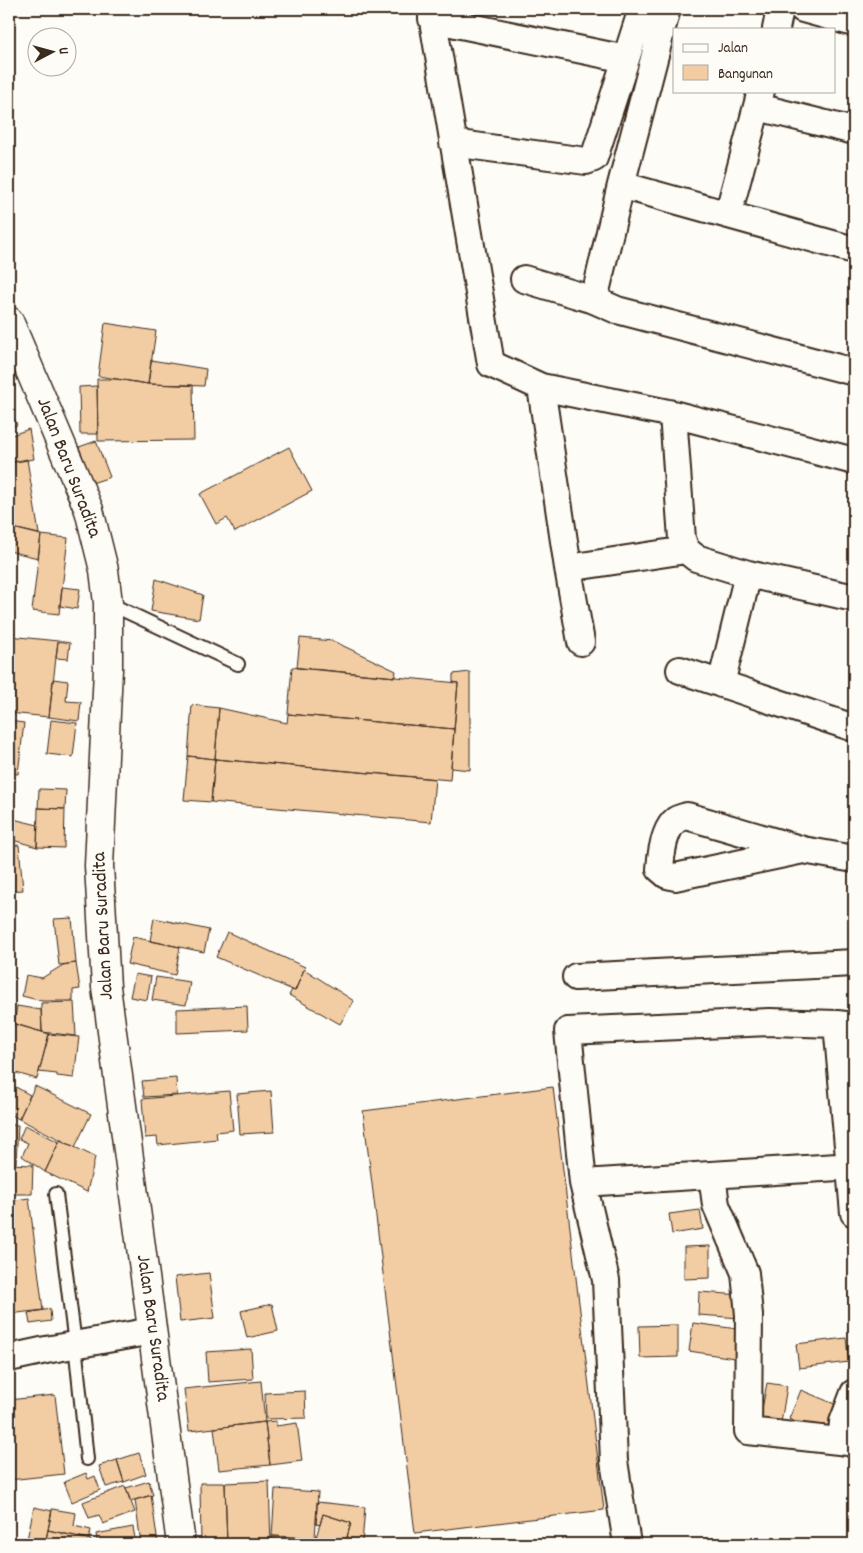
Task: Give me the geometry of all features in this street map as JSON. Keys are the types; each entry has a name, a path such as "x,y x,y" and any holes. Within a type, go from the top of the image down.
{"main road":[{"name":"Jalan Baru Suradita","path":"9,321 89,510 104,570 108,603 108,668 99,866 106,987 181,1544"}],"street":[{"path":"453,143 586,161 594,158 642,9"},
{"path":"594,300 666,9"},
{"path":"776,28 780,9"},
{"path":"803,9 854,22"},
{"path":"626,59 432,14 491,364 541,387 673,414 854,461"},
{"path":"728,215 759,99 854,131"},
{"path":"621,185 854,250"},
{"path":"524,279 594,300 617,310 854,372"},
{"path":"541,387 581,642"},
{"path":"673,414 682,539 686,550 696,558 748,574 854,598"},
{"path":"568,568 686,550"},
{"path":"721,684 748,574"},
{"path":"680,670 854,728"},
{"path":"802,850 675,877 667,875 660,869 661,850 670,826 677,819 687,816 802,850 854,859"},
{"path":"576,977 854,963"},
{"path":"628,1544 614,1461 606,1280 583,1183 568,1031 770,1022 846,1025 854,1212"},
{"path":"583,1183 852,1166"},
{"path":"712,1175 716,1205 745,1273 749,1315 748,1431 851,1443"},
{"path":"9,1358 152,1331"},
{"path":"851,1443 842,1434 843,1422 854,1394"}],"lane":[{"path":"108,603 238,664"},
{"path":"56,1194 76,1344 87,1459"}],"building":[{"path":"105,323 156,331 148,384 98,376"},
{"path":"151,360 206,369 204,386 148,384"},
{"path":"97,379 116,379 148,384 193,385 194,440 98,441"},
{"path":"97,386 98,434 80,434 79,387"},
{"path":"9,406 17,425 9,428"},
{"path":"29,429 34,459 9,463 9,436"},
{"path":"96,441 110,477 92,483 79,447"},
{"path":"289,447 312,491 235,532 227,518 216,524 200,494"},
{"path":"27,459 39,534 9,527 9,463"},
{"path":"9,527 41,535 38,558 9,551"},
{"path":"41,535 68,538 59,614 32,611"},
{"path":"156,579 203,595 199,619 151,611"},
{"path":"62,587 80,589 77,609 60,606"},
{"path":"9,636 58,641 49,717 9,713"},
{"path":"300,638 333,641 396,671 395,677 297,668"},
{"path":"58,641 70,643 68,659 56,658"},
{"path":"292,667 458,683 454,729 288,714"},
{"path":"470,672 470,770 451,768 458,683 453,682 453,674"},
{"path":"53,679 68,681 66,701 81,702 79,721 49,717"},
{"path":"192,705 219,708 215,759 188,756"},
{"path":"219,708 287,723 288,714 454,729 450,780 215,759"},
{"path":"51,720 77,723 73,757 47,754"},
{"path":"9,721 24,723 18,774 9,773"},
{"path":"188,756 215,759 211,802 184,800"},
{"path":"215,759 435,779 431,822 211,802"},
{"path":"39,789 66,790 65,809 38,808"},
{"path":"38,808 65,809 64,848 37,847"},
{"path":"9,818 38,825 37,847 9,839"},
{"path":"19,845 23,890 9,891 9,846"},
{"path":"72,918 76,963 59,965 54,919"},
{"path":"154,918 209,930 204,952 150,941"},
{"path":"227,932 305,967 295,991 216,957"},
{"path":"133,937 180,947 175,975 127,964"},
{"path":"76,963 80,989 73,990 73,1001 42,1001 22,996 26,975 42,978 63,965"},
{"path":"304,969 354,1001 340,1024 289,995 292,990 295,991"},
{"path":"135,974 151,977 147,1000 130,997"},
{"path":"156,977 190,982 186,1005 152,1000"},
{"path":"74,1002 76,1036 42,1032 41,1003"},
{"path":"17,1006 41,1010 42,1032 14,1024"},
{"path":"247,1006 248,1030 177,1033 177,1009"},
{"path":"12,1023 49,1034 37,1079 9,1071 9,1034"},
{"path":"49,1034 79,1037 74,1078 39,1072"},
{"path":"176,1078 177,1095 144,1097 142,1081"},
{"path":"14,1086 30,1095 19,1119 9,1114 9,1097"},
{"path":"35,1086 91,1114 75,1147 19,1119"},
{"path":"553,1087 604,1510 415,1533 363,1111"},
{"path":"229,1091 233,1130 216,1132 217,1139 158,1145 157,1137 145,1138 142,1099"},
{"path":"271,1091 274,1132 240,1134 237,1094"},
{"path":"9,1125 18,1125 16,1163 9,1162"},
{"path":"25,1125 59,1142 45,1172 22,1156 28,1143 19,1139"},
{"path":"60,1140 95,1157 87,1192 45,1172"},
{"path":"9,1164 33,1165 32,1194 9,1194"},
{"path":"29,1198 43,1310 9,1314 9,1201"},
{"path":"700,1210 703,1229 672,1234 669,1214"},
{"path":"710,1246 710,1278 684,1279 684,1247"},
{"path":"209,1273 215,1318 180,1322 175,1277"},
{"path":"699,1292 742,1295 741,1318 698,1315"},
{"path":"272,1304 278,1331 247,1338 241,1311"},
{"path":"50,1309 51,1321 30,1324 28,1313"},
{"path":"693,1323 745,1330 741,1359 689,1351"},
{"path":"678,1325 678,1357 640,1358 639,1326"},
{"path":"846,1338 849,1362 799,1368 796,1344"},
{"path":"251,1349 253,1379 208,1382 206,1352"},
{"path":"261,1381 265,1422 189,1431 184,1389"},
{"path":"767,1383 787,1386 781,1423 760,1419"},
{"path":"801,1390 837,1405 824,1435 789,1419"},
{"path":"305,1391 306,1418 266,1419 265,1393"},
{"path":"55,1395 64,1474 9,1480 9,1400"},
{"path":"276,1421 276,1426 297,1423 302,1461 270,1465 265,1422"},
{"path":"265,1422 270,1465 219,1470 214,1428"},
{"path":"139,1453 146,1474 124,1482 117,1460"},
{"path":"117,1460 124,1482 106,1487 99,1466"},
{"path":"86,1473 88,1479 95,1476 100,1490 72,1502 64,1482"},
{"path":"149,1481 153,1495 130,1501 126,1488"},
{"path":"269,1481 271,1544 227,1544 225,1483"},
{"path":"200,1483 225,1483 227,1544 201,1544"},
{"path":"125,1486 135,1512 103,1524 99,1515 89,1518 83,1502"},
{"path":"275,1489 318,1492 315,1538 272,1536"},
{"path":"151,1495 158,1544 141,1544 135,1500"},
{"path":"317,1502 365,1507 362,1544 345,1544 351,1523 323,1514 320,1525 316,1524"},
{"path":"34,1507 52,1511 45,1544 26,1544"},
{"path":"52,1509 76,1513 74,1526 91,1530 89,1539 48,1530"},
{"path":"323,1514 351,1523 345,1544 314,1544"},
{"path":"133,1527 136,1544 98,1544 96,1534"},
{"path":"48,1530 91,1540 90,1544 45,1544"},
{"path":"272,1536 299,1538 299,1544 272,1544"}]}
